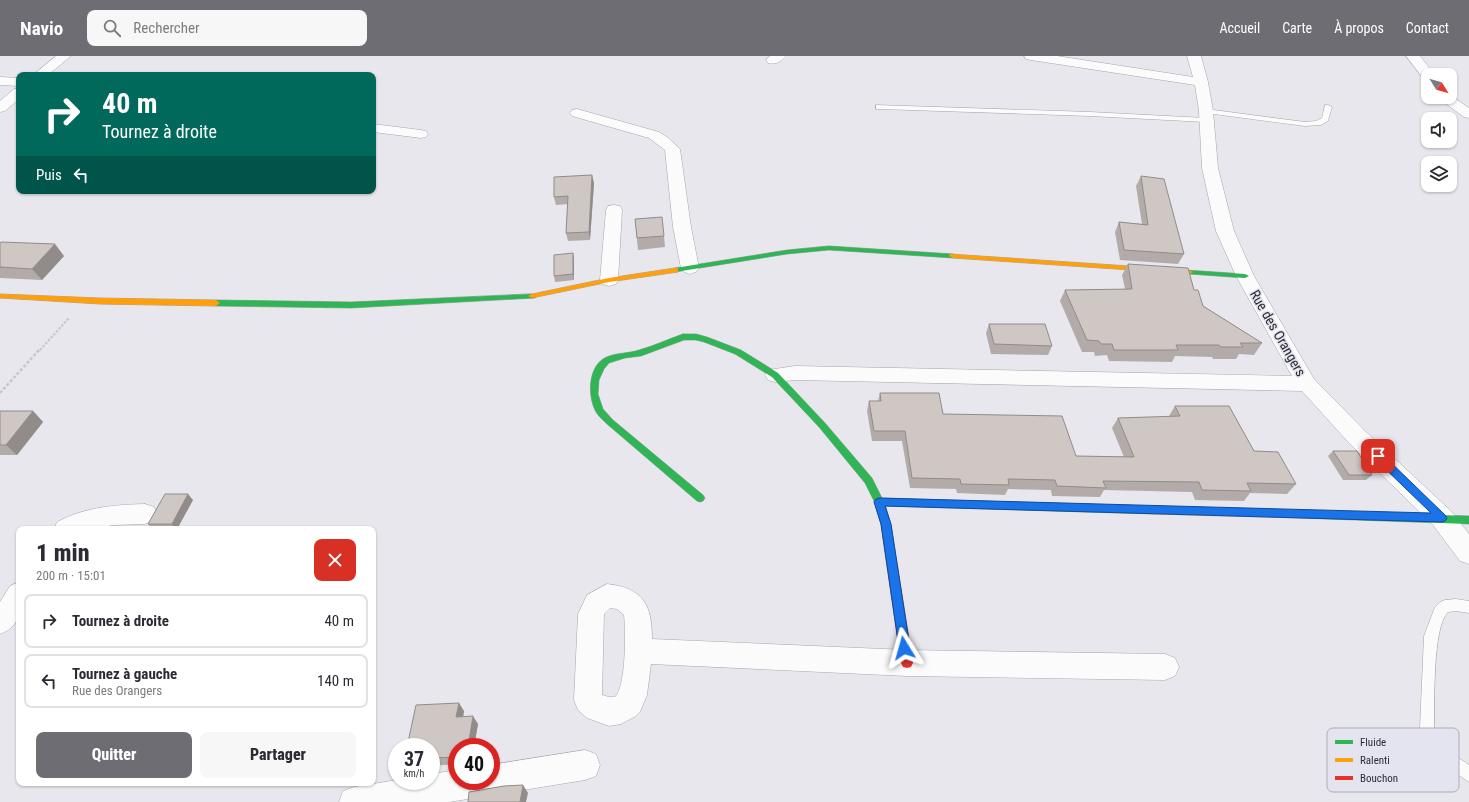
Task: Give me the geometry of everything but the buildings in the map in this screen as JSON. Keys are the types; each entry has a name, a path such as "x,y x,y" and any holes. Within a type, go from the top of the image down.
{"street":[{"path":"44,72 64,56"},
{"path":"1031,56 1201,82"},
{"name":"Rue des Orangers","path":"1194,56 1201,82 1206,116 1210,168 1224,224 1245,276 1307,384 1357,437 1442,518 1469,553"},
{"path":"1413,56 1422,68"},
{"path":"0,82 16,82"},
{"path":"0,108 16,95"},
{"path":"1454,104 1469,114"},
{"path":"577,113 654,136 662,140 672,149 682,226 690,268"},
{"path":"376,128 422,134"},
{"path":"609,280 614,210"},
{"path":"0,296 85,300 351,305 515,298 542,295 609,280 786,252 829,248 1245,276"},
{"path":"700,498 634,440 610,422 599,410 594,394 595,380 600,368 606,361 614,357 638,354 683,337 696,337 708,340 738,352 775,375 822,426 869,481 879,502 886,524 907,663"},
{"path":"775,375 803,373 1307,384"},
{"path":"879,502 1469,520"},
{"path":"71,526 80,521 100,516 145,514"},
{"path":"0,622 16,600"},
{"path":"639,651 907,663 1165,667"},
{"path":"500,779 585,765"},
{"path":"354,802 448,787"}],"lane":[{"path":"879,107 1206,116 1305,124 1318,123 1325,119 1328,107"},
{"path":"1427,728 1431,636 1440,610 1445,606 1456,605 1469,607"},
{"path":"1459,767 1469,774"}],"path":[{"path":"0,393 85,300"}],"traffic: fast":[{"path":"675,270 787,252 829,248 953,256"},
{"path":"1189,272 1245,276"},
{"path":"216,303 351,305 532,296"},
{"path":"700,498 610,422 599,410 594,394 595,380 600,368 606,361 624,355 638,354 683,337 696,337 738,352 775,375 822,425 869,481 880,504"},
{"path":"879,502 1153,510"},
{"path":"1300,514 1469,520"}],"traffic: slow":[{"path":"953,256 1189,272"},
{"path":"532,296 609,280 675,270"},
{"path":"0,296 100,301 216,303"},
{"path":"1153,510 1300,514"}],"traffic: jam":[{"path":"880,504 886,525 907,663"}],"route":[{"path":"904,648 886,524 879,502 1442,518 1378,456"}]}
